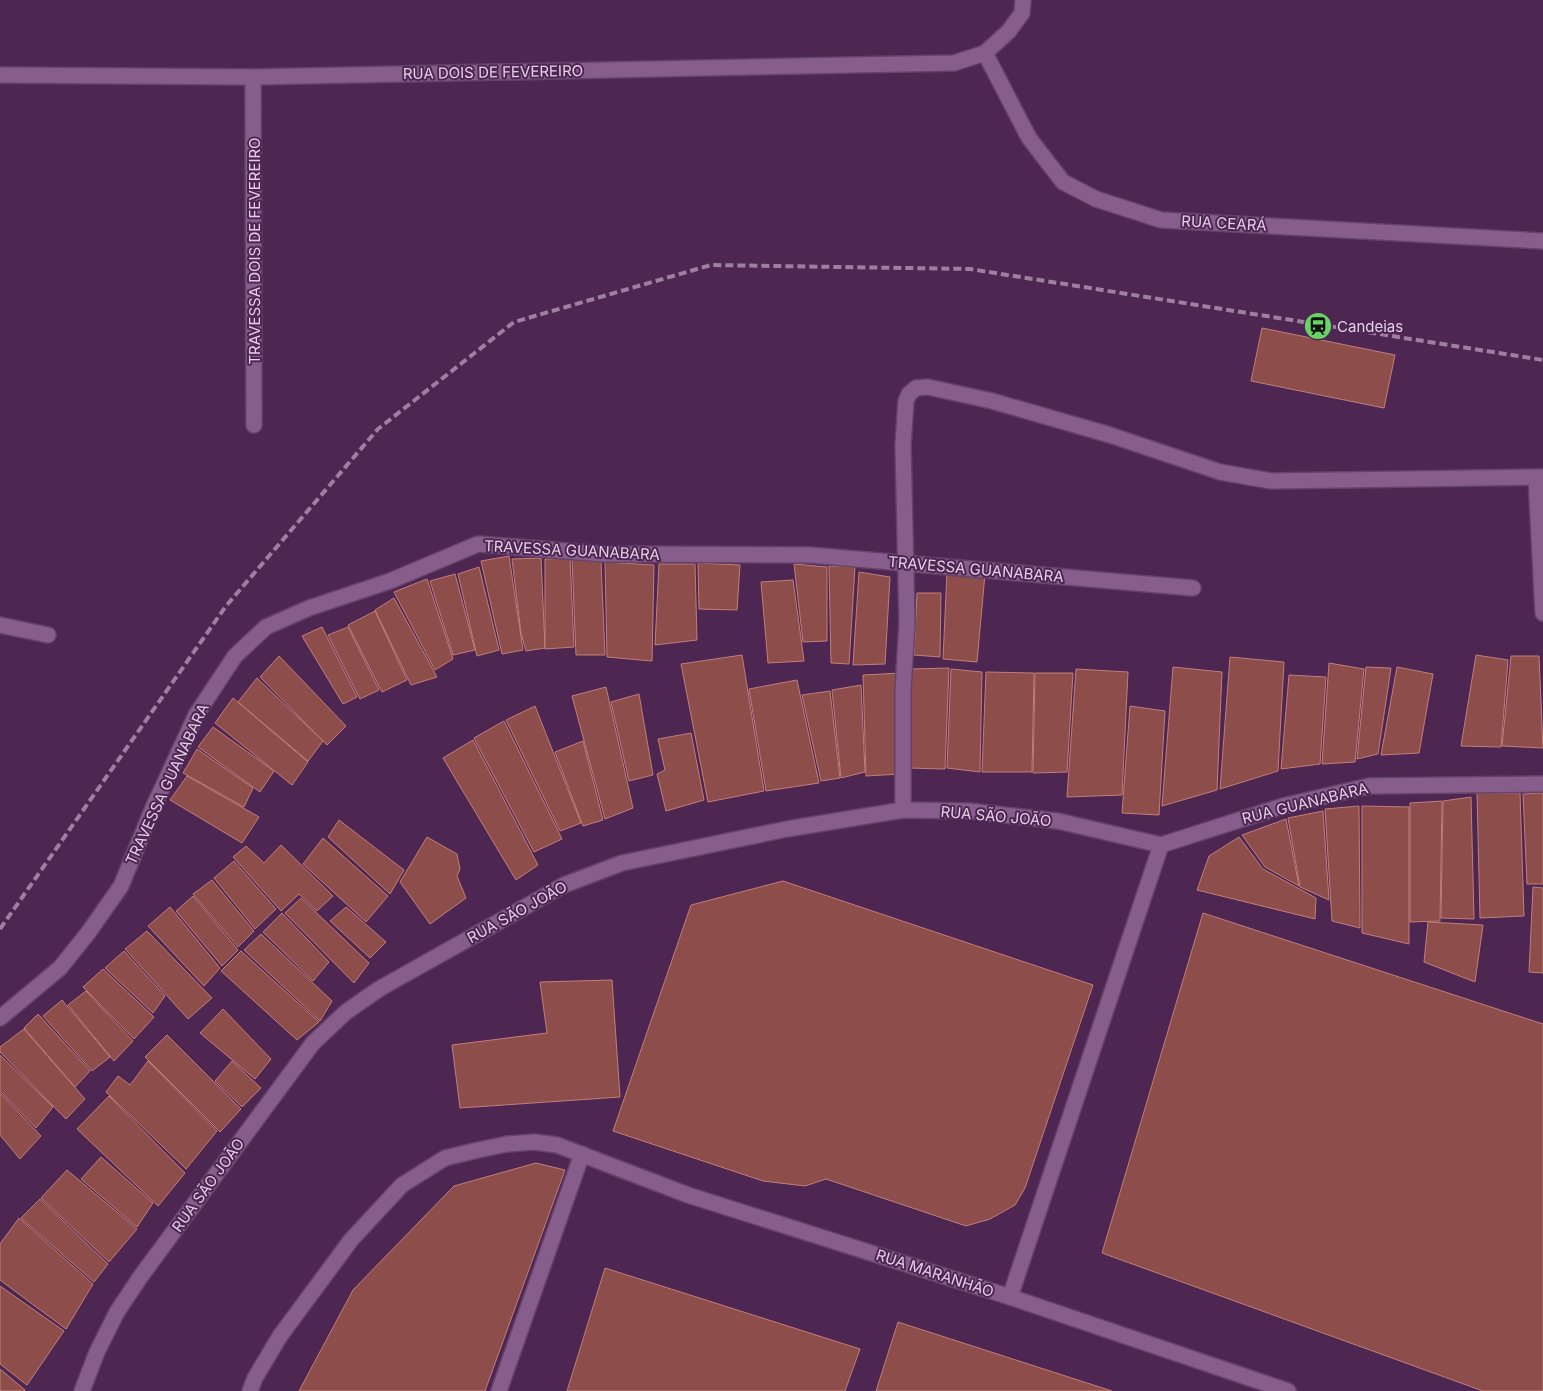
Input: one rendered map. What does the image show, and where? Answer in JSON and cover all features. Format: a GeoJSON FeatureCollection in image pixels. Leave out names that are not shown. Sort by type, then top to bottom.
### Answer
{"type":"FeatureCollection","features":[{"type":"Feature","properties":{"kind":"street"},"geometry":{"type":"LineString","coordinates":[[985,52],[1009,31],[1022,6],[1034,0]]}},
{"type":"Feature","properties":{"kind":"street","name":"RUA DOIS DE FEVEREIRO"},"geometry":{"type":"LineString","coordinates":[[0,75],[253,77],[954,63],[985,52]]}},
{"type":"Feature","properties":{"kind":"street","name":"RUA CEARÁ"},"geometry":{"type":"LineString","coordinates":[[985,52],[1030,138],[1062,182],[1096,199],[1161,220],[1543,241]]}},
{"type":"Feature","properties":{"kind":"street","name":"TRAVESSA DOIS DE FEVEREIRO"},"geometry":{"type":"LineString","coordinates":[[253,77],[254,425]]}},
{"type":"Feature","properties":{"kind":"street"},"geometry":{"type":"LineString","coordinates":[[903,810],[903,690],[907,623],[903,445],[906,402],[912,390],[921,387],[992,401],[1110,435],[1220,472],[1271,481],[1540,477],[1543,613]]}},
{"type":"Feature","properties":{"kind":"street","name":"TRAVESSA GUANABARA"},"geometry":{"type":"LineString","coordinates":[[0,1018],[60,968],[88,933],[120,886],[153,808],[196,715],[235,656],[266,627],[309,608],[390,581],[478,544],[604,554],[810,555],[1193,588]]}},
{"type":"Feature","properties":{"kind":"street"},"geometry":{"type":"LineString","coordinates":[[0,625],[48,635]]}},
{"type":"Feature","properties":{"kind":"street","name":"RUA GUANABARA"},"geometry":{"type":"LineString","coordinates":[[1161,845],[1283,806],[1370,786],[1543,784]]}},
{"type":"Feature","properties":{"kind":"street","name":"RUA SÃO JOÃO"},"geometry":{"type":"LineString","coordinates":[[82,1391],[97,1352],[117,1312],[141,1276],[313,1043],[346,1012],[379,990],[564,885],[622,863],[787,829],[903,810],[969,811],[1058,821],[1161,845]]}},
{"type":"Feature","properties":{"kind":"street"},"geometry":{"type":"LineString","coordinates":[[1010,1297],[1161,845]]}},
{"type":"Feature","properties":{"kind":"street","name":"RUA MARANHÃO"},"geometry":{"type":"LineString","coordinates":[[250,1391],[254,1378],[286,1329],[352,1240],[402,1185],[446,1158],[507,1144],[534,1142],[557,1145],[688,1195],[1010,1297],[1288,1391]]}},
{"type":"Feature","properties":{"kind":"street"},"geometry":{"type":"LineString","coordinates":[[499,1391],[582,1154]]}},
{"type":"Feature","properties":{"kind":"building"},"geometry":{"type":"Polygon","coordinates":[[[1262,328],[1395,355],[1384,408],[1251,381],[1262,328]]]}},
{"type":"Feature","properties":{"kind":"building"},"geometry":{"type":"Polygon","coordinates":[[[509,556],[523,650],[502,654],[481,561],[509,556]]]}},
{"type":"Feature","properties":{"kind":"building"},"geometry":{"type":"Polygon","coordinates":[[[541,558],[545,648],[526,651],[521,633],[512,559],[541,558]]]}},
{"type":"Feature","properties":{"kind":"building"},"geometry":{"type":"Polygon","coordinates":[[[570,558],[574,647],[545,649],[545,559],[570,558]]]}},
{"type":"Feature","properties":{"kind":"building"},"geometry":{"type":"Polygon","coordinates":[[[572,559],[601,562],[605,655],[576,655],[572,559]]]}},
{"type":"Feature","properties":{"kind":"building"},"geometry":{"type":"Polygon","coordinates":[[[605,562],[654,565],[652,661],[607,657],[605,562]]]}},
{"type":"Feature","properties":{"kind":"building"},"geometry":{"type":"Polygon","coordinates":[[[698,563],[740,565],[737,610],[699,609],[698,563]]]}},
{"type":"Feature","properties":{"kind":"building"},"geometry":{"type":"Polygon","coordinates":[[[659,564],[695,564],[697,640],[655,645],[659,564]]]}},
{"type":"Feature","properties":{"kind":"building"},"geometry":{"type":"Polygon","coordinates":[[[794,564],[827,567],[827,641],[803,642],[794,564]]]}},
{"type":"Feature","properties":{"kind":"building"},"geometry":{"type":"Polygon","coordinates":[[[829,566],[855,567],[849,664],[831,663],[829,566]]]}},
{"type":"Feature","properties":{"kind":"building"},"geometry":{"type":"Polygon","coordinates":[[[479,567],[499,650],[477,656],[458,574],[479,567]]]}},
{"type":"Feature","properties":{"kind":"building"},"geometry":{"type":"Polygon","coordinates":[[[859,572],[890,577],[885,664],[853,665],[859,572]]]}},
{"type":"Feature","properties":{"kind":"building"},"geometry":{"type":"Polygon","coordinates":[[[947,572],[985,574],[977,662],[943,659],[947,572]]]}},
{"type":"Feature","properties":{"kind":"building"},"geometry":{"type":"Polygon","coordinates":[[[455,574],[475,650],[453,655],[430,581],[455,574]]]}},
{"type":"Feature","properties":{"kind":"building"},"geometry":{"type":"Polygon","coordinates":[[[427,579],[453,659],[435,670],[394,592],[427,579]]]}},
{"type":"Feature","properties":{"kind":"building"},"geometry":{"type":"Polygon","coordinates":[[[793,580],[804,661],[768,663],[761,582],[793,580]]]}},
{"type":"Feature","properties":{"kind":"building"},"geometry":{"type":"Polygon","coordinates":[[[917,593],[941,593],[940,657],[914,655],[917,593]]]}},
{"type":"Feature","properties":{"kind":"building"},"geometry":{"type":"Polygon","coordinates":[[[394,598],[437,677],[411,685],[375,610],[394,598]]]}},
{"type":"Feature","properties":{"kind":"building"},"geometry":{"type":"Polygon","coordinates":[[[375,611],[407,680],[382,692],[348,625],[375,611]]]}},
{"type":"Feature","properties":{"kind":"building"},"geometry":{"type":"Polygon","coordinates":[[[322,627],[357,697],[343,704],[302,636],[322,627]]]}},
{"type":"Feature","properties":{"kind":"building"},"geometry":{"type":"Polygon","coordinates":[[[348,627],[379,690],[360,699],[328,635],[348,627]]]}},
{"type":"Feature","properties":{"kind":"building"},"geometry":{"type":"Polygon","coordinates":[[[742,655],[764,791],[708,802],[681,664],[742,655]]]}},
{"type":"Feature","properties":{"kind":"building"},"geometry":{"type":"Polygon","coordinates":[[[1476,655],[1508,660],[1501,747],[1461,746],[1476,655]]]}},
{"type":"Feature","properties":{"kind":"building"},"geometry":{"type":"Polygon","coordinates":[[[279,656],[346,726],[327,745],[260,677],[279,656]]]}},
{"type":"Feature","properties":{"kind":"building"},"geometry":{"type":"Polygon","coordinates":[[[1511,656],[1539,656],[1543,748],[1502,746],[1511,656]]]}},
{"type":"Feature","properties":{"kind":"building"},"geometry":{"type":"Polygon","coordinates":[[[1230,657],[1284,662],[1278,771],[1220,789],[1230,657]]]}},
{"type":"Feature","properties":{"kind":"building"},"geometry":{"type":"Polygon","coordinates":[[[1329,663],[1364,669],[1355,762],[1322,764],[1329,663]]]}},
{"type":"Feature","properties":{"kind":"building"},"geometry":{"type":"Polygon","coordinates":[[[1173,667],[1222,672],[1217,790],[1162,806],[1173,667]]]}},
{"type":"Feature","properties":{"kind":"building"},"geometry":{"type":"Polygon","coordinates":[[[1366,667],[1391,668],[1378,754],[1357,759],[1366,667]]]}},
{"type":"Feature","properties":{"kind":"building"},"geometry":{"type":"Polygon","coordinates":[[[1397,667],[1433,674],[1419,753],[1381,755],[1397,667]]]}},
{"type":"Feature","properties":{"kind":"building"},"geometry":{"type":"Polygon","coordinates":[[[949,668],[945,769],[908,768],[910,669],[949,668]]]}},
{"type":"Feature","properties":{"kind":"building"},"geometry":{"type":"Polygon","coordinates":[[[951,669],[982,672],[980,772],[947,768],[951,669]]]}},
{"type":"Feature","properties":{"kind":"building"},"geometry":{"type":"Polygon","coordinates":[[[1076,669],[1128,672],[1122,795],[1067,797],[1076,669]]]}},
{"type":"Feature","properties":{"kind":"building"},"geometry":{"type":"Polygon","coordinates":[[[986,672],[1034,673],[1032,772],[982,772],[986,672]]]}},
{"type":"Feature","properties":{"kind":"building"},"geometry":{"type":"Polygon","coordinates":[[[901,673],[901,774],[866,776],[863,675],[901,673]]]}},
{"type":"Feature","properties":{"kind":"building"},"geometry":{"type":"Polygon","coordinates":[[[1035,673],[1073,673],[1067,772],[1033,773],[1035,673]]]}},
{"type":"Feature","properties":{"kind":"building"},"geometry":{"type":"Polygon","coordinates":[[[1289,675],[1326,677],[1320,764],[1281,769],[1289,675]]]}},
{"type":"Feature","properties":{"kind":"building"},"geometry":{"type":"Polygon","coordinates":[[[257,678],[323,741],[308,761],[238,702],[257,678]]]}},
{"type":"Feature","properties":{"kind":"building"},"geometry":{"type":"Polygon","coordinates":[[[797,680],[819,783],[766,791],[749,689],[797,680]]]}},
{"type":"Feature","properties":{"kind":"building"},"geometry":{"type":"Polygon","coordinates":[[[861,685],[865,772],[841,778],[832,690],[861,685]]]}},
{"type":"Feature","properties":{"kind":"building"},"geometry":{"type":"Polygon","coordinates":[[[606,687],[633,808],[605,819],[572,696],[606,687]]]}},
{"type":"Feature","properties":{"kind":"building"},"geometry":{"type":"Polygon","coordinates":[[[830,691],[840,778],[821,781],[802,695],[830,691]]]}},
{"type":"Feature","properties":{"kind":"building"},"geometry":{"type":"Polygon","coordinates":[[[639,694],[653,775],[629,781],[611,702],[639,694]]]}},
{"type":"Feature","properties":{"kind":"building"},"geometry":{"type":"Polygon","coordinates":[[[233,698],[308,762],[292,785],[215,723],[233,698]]]}},
{"type":"Feature","properties":{"kind":"building"},"geometry":{"type":"Polygon","coordinates":[[[535,706],[581,823],[560,831],[506,720],[535,706]]]}},
{"type":"Feature","properties":{"kind":"building"},"geometry":{"type":"Polygon","coordinates":[[[1130,706],[1165,711],[1159,815],[1122,813],[1130,706]]]}},
{"type":"Feature","properties":{"kind":"building"},"geometry":{"type":"Polygon","coordinates":[[[504,721],[562,839],[534,852],[474,738],[504,721]]]}},
{"type":"Feature","properties":{"kind":"building"},"geometry":{"type":"Polygon","coordinates":[[[213,727],[274,771],[260,792],[198,747],[213,727]]]}},
{"type":"Feature","properties":{"kind":"building"},"geometry":{"type":"Polygon","coordinates":[[[691,733],[704,800],[666,811],[657,774],[665,770],[658,739],[691,733]]]}},
{"type":"Feature","properties":{"kind":"building"},"geometry":{"type":"Polygon","coordinates":[[[473,740],[538,865],[516,880],[443,758],[473,740]]]}},
{"type":"Feature","properties":{"kind":"building"},"geometry":{"type":"Polygon","coordinates":[[[583,741],[603,820],[583,826],[555,752],[583,741]]]}},
{"type":"Feature","properties":{"kind":"building"},"geometry":{"type":"Polygon","coordinates":[[[197,749],[253,788],[244,807],[183,773],[197,749]]]}},
{"type":"Feature","properties":{"kind":"building"},"geometry":{"type":"Polygon","coordinates":[[[187,776],[259,817],[242,843],[170,800],[187,776]]]}},
{"type":"Feature","properties":{"kind":"building"},"geometry":{"type":"Polygon","coordinates":[[[1477,793],[1520,793],[1524,916],[1480,918],[1477,793]]]}},
{"type":"Feature","properties":{"kind":"building"},"geometry":{"type":"Polygon","coordinates":[[[1543,793],[1543,884],[1527,884],[1523,794],[1543,793]]]}},
{"type":"Feature","properties":{"kind":"building"},"geometry":{"type":"Polygon","coordinates":[[[1471,797],[1474,919],[1441,918],[1443,801],[1471,797]]]}},
{"type":"Feature","properties":{"kind":"building"},"geometry":{"type":"Polygon","coordinates":[[[1442,801],[1440,921],[1410,922],[1410,803],[1442,801]]]}},
{"type":"Feature","properties":{"kind":"building"},"geometry":{"type":"Polygon","coordinates":[[[1359,806],[1360,928],[1332,921],[1325,809],[1359,806]]]}},
{"type":"Feature","properties":{"kind":"building"},"geometry":{"type":"Polygon","coordinates":[[[1362,806],[1409,807],[1409,944],[1362,933],[1362,806]]]}},
{"type":"Feature","properties":{"kind":"building"},"geometry":{"type":"Polygon","coordinates":[[[1323,811],[1329,900],[1300,887],[1288,818],[1323,811]]]}},
{"type":"Feature","properties":{"kind":"building"},"geometry":{"type":"Polygon","coordinates":[[[1286,819],[1299,886],[1265,867],[1242,835],[1286,819]]]}},
{"type":"Feature","properties":{"kind":"building"},"geometry":{"type":"Polygon","coordinates":[[[339,820],[404,870],[390,894],[328,837],[339,820]]]}},
{"type":"Feature","properties":{"kind":"building"},"geometry":{"type":"Polygon","coordinates":[[[427,837],[457,854],[460,869],[457,876],[466,898],[430,924],[400,882],[427,837]]]}},
{"type":"Feature","properties":{"kind":"building"},"geometry":{"type":"Polygon","coordinates":[[[1239,837],[1263,869],[1316,898],[1315,919],[1197,890],[1209,856],[1239,837]]]}},
{"type":"Feature","properties":{"kind":"building"},"geometry":{"type":"Polygon","coordinates":[[[323,838],[388,896],[366,922],[303,864],[323,838]]]}},
{"type":"Feature","properties":{"kind":"building"},"geometry":{"type":"Polygon","coordinates":[[[281,845],[333,896],[317,911],[299,894],[281,911],[233,857],[246,846],[264,863],[281,845]]]}},
{"type":"Feature","properties":{"kind":"building"},"geometry":{"type":"Polygon","coordinates":[[[234,861],[276,909],[255,929],[214,878],[234,861]]]}},
{"type":"Feature","properties":{"kind":"building"},"geometry":{"type":"Polygon","coordinates":[[[212,880],[254,931],[238,947],[193,894],[212,880]]]}},
{"type":"Feature","properties":{"kind":"building"},"geometry":{"type":"Polygon","coordinates":[[[783,881],[1093,985],[1025,1188],[1015,1205],[990,1219],[966,1226],[826,1179],[805,1186],[763,1181],[613,1131],[691,905],[783,881]]]}},
{"type":"Feature","properties":{"kind":"building"},"geometry":{"type":"Polygon","coordinates":[[[1533,887],[1543,888],[1543,973],[1529,972],[1533,887]]]}},
{"type":"Feature","properties":{"kind":"building"},"geometry":{"type":"Polygon","coordinates":[[[193,896],[238,950],[222,966],[176,911],[193,896]]]}},
{"type":"Feature","properties":{"kind":"building"},"geometry":{"type":"Polygon","coordinates":[[[301,898],[369,963],[354,983],[285,913],[301,898]]]}},
{"type":"Feature","properties":{"kind":"building"},"geometry":{"type":"Polygon","coordinates":[[[170,907],[220,968],[204,986],[148,926],[170,907]]]}},
{"type":"Feature","properties":{"kind":"building"},"geometry":{"type":"Polygon","coordinates":[[[346,907],[386,942],[370,958],[330,921],[346,907]]]}},
{"type":"Feature","properties":{"kind":"building"},"geometry":{"type":"Polygon","coordinates":[[[282,913],[329,962],[313,981],[263,932],[282,913]]]}},
{"type":"Feature","properties":{"kind":"building"},"geometry":{"type":"Polygon","coordinates":[[[1203,913],[1543,1024],[1543,1391],[1483,1391],[1102,1253],[1203,913]]]}},
{"type":"Feature","properties":{"kind":"building"},"geometry":{"type":"Polygon","coordinates":[[[1428,922],[1483,925],[1475,982],[1424,962],[1428,922]]]}},
{"type":"Feature","properties":{"kind":"building"},"geometry":{"type":"Polygon","coordinates":[[[147,931],[212,998],[188,1019],[125,949],[147,931]]]}},
{"type":"Feature","properties":{"kind":"building"},"geometry":{"type":"Polygon","coordinates":[[[261,934],[332,1001],[320,1021],[244,950],[261,934]]]}},
{"type":"Feature","properties":{"kind":"building"},"geometry":{"type":"Polygon","coordinates":[[[124,951],[165,996],[153,1013],[105,968],[124,951]]]}},
{"type":"Feature","properties":{"kind":"building"},"geometry":{"type":"Polygon","coordinates":[[[241,951],[319,1022],[297,1040],[221,971],[241,951]]]}},
{"type":"Feature","properties":{"kind":"building"},"geometry":{"type":"Polygon","coordinates":[[[103,969],[154,1017],[134,1039],[83,987],[103,969]]]}},
{"type":"Feature","properties":{"kind":"building"},"geometry":{"type":"Polygon","coordinates":[[[612,980],[620,1097],[460,1108],[452,1045],[547,1033],[540,982],[612,980]]]}},
{"type":"Feature","properties":{"kind":"building"},"geometry":{"type":"Polygon","coordinates":[[[86,991],[133,1041],[114,1061],[68,1005],[86,991]]]}},
{"type":"Feature","properties":{"kind":"building"},"geometry":{"type":"Polygon","coordinates":[[[62,1000],[110,1057],[92,1071],[43,1016],[62,1000]]]}},
{"type":"Feature","properties":{"kind":"building"},"geometry":{"type":"Polygon","coordinates":[[[223,1009],[271,1059],[255,1079],[200,1033],[223,1009]]]}},
{"type":"Feature","properties":{"kind":"building"},"geometry":{"type":"Polygon","coordinates":[[[38,1014],[90,1071],[75,1087],[24,1028],[38,1014]]]}},
{"type":"Feature","properties":{"kind":"building"},"geometry":{"type":"Polygon","coordinates":[[[24,1029],[85,1099],[66,1119],[0,1052],[0,1047],[24,1029]]]}},
{"type":"Feature","properties":{"kind":"building"},"geometry":{"type":"Polygon","coordinates":[[[167,1035],[241,1109],[220,1132],[145,1057],[167,1035]]]}},
{"type":"Feature","properties":{"kind":"building"},"geometry":{"type":"Polygon","coordinates":[[[0,1055],[53,1107],[36,1128],[0,1091],[0,1055]]]}},
{"type":"Feature","properties":{"kind":"building"},"geometry":{"type":"Polygon","coordinates":[[[148,1061],[217,1131],[186,1169],[106,1092],[118,1076],[130,1085],[148,1061]]]}},
{"type":"Feature","properties":{"kind":"building"},"geometry":{"type":"Polygon","coordinates":[[[232,1061],[261,1088],[242,1107],[215,1081],[232,1061]]]}},
{"type":"Feature","properties":{"kind":"building"},"geometry":{"type":"Polygon","coordinates":[[[0,1093],[41,1136],[20,1159],[0,1135],[0,1093]]]}},
{"type":"Feature","properties":{"kind":"building"},"geometry":{"type":"Polygon","coordinates":[[[109,1096],[185,1173],[158,1206],[77,1129],[109,1096]]]}},
{"type":"Feature","properties":{"kind":"building"},"geometry":{"type":"Polygon","coordinates":[[[101,1157],[153,1203],[137,1227],[81,1179],[101,1157]]]}},
{"type":"Feature","properties":{"kind":"building"},"geometry":{"type":"Polygon","coordinates":[[[536,1163],[565,1170],[485,1391],[299,1391],[353,1290],[454,1186],[536,1163]]]}},
{"type":"Feature","properties":{"kind":"building"},"geometry":{"type":"Polygon","coordinates":[[[67,1170],[137,1229],[109,1262],[41,1198],[67,1170]]]}},
{"type":"Feature","properties":{"kind":"building"},"geometry":{"type":"Polygon","coordinates":[[[40,1199],[108,1264],[94,1282],[21,1218],[40,1199]]]}},
{"type":"Feature","properties":{"kind":"building"},"geometry":{"type":"Polygon","coordinates":[[[19,1218],[93,1284],[66,1329],[0,1280],[0,1244],[19,1218]]]}},
{"type":"Feature","properties":{"kind":"building"},"geometry":{"type":"Polygon","coordinates":[[[605,1268],[860,1349],[845,1391],[567,1391],[605,1268]]]}},
{"type":"Feature","properties":{"kind":"building"},"geometry":{"type":"Polygon","coordinates":[[[0,1286],[64,1331],[27,1385],[0,1364],[0,1286]]]}},
{"type":"Feature","properties":{"kind":"building"},"geometry":{"type":"Polygon","coordinates":[[[898,1322],[1112,1391],[876,1391],[898,1322]]]}},
{"type":"Feature","properties":{"kind":"building"},"geometry":{"type":"Polygon","coordinates":[[[0,1369],[25,1390],[0,1391],[0,1369]]]}},
{"type":"Feature","properties":{"kind":"railway"},"geometry":{"type":"LineString","coordinates":[[0,929],[226,606],[378,429],[514,322],[711,265],[970,269],[1543,360]]}},
{"type":"Feature","properties":{"kind":"place","name":"Candeias"},"geometry":{"type":"Point","coordinates":[1318,326]}}]}
